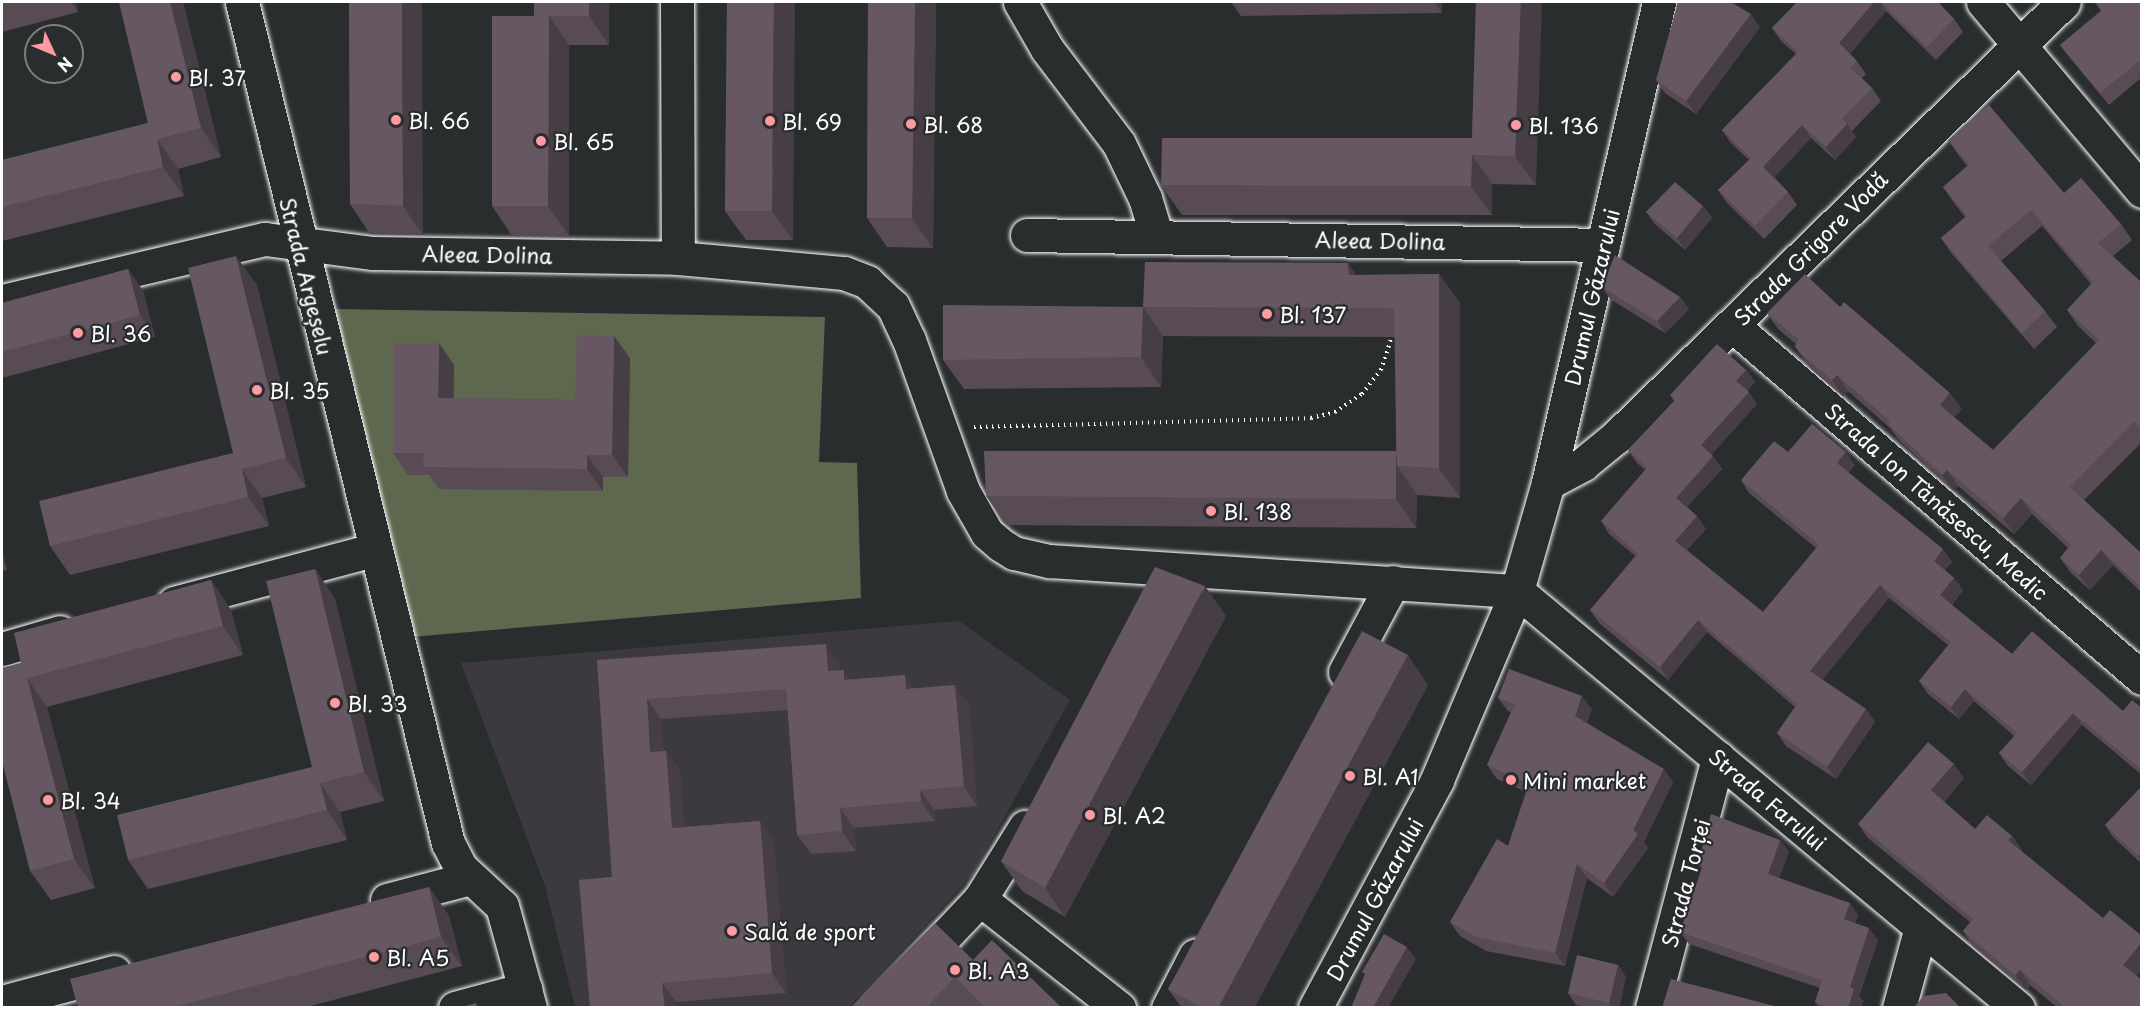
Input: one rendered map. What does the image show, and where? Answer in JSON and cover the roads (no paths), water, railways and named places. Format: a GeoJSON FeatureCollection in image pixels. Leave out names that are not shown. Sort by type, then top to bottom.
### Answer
{"type":"FeatureCollection","features":[{"type":"Feature","properties":{"kind":"street","name":"Strada Argeșelu"},"geometry":{"type":"LineString","coordinates":[[242,2],[373,550],[448,843],[470,878],[502,906],[527,998]]}},
{"type":"Feature","properties":{"kind":"street"},"geometry":{"type":"LineString","coordinates":[[677,2],[678,258]]}},
{"type":"Feature","properties":{"kind":"street"},"geometry":{"type":"LineString","coordinates":[[1020,2],[1047,50],[1119,144],[1145,198],[1156,236]]}},
{"type":"Feature","properties":{"kind":"street","name":"Drumul Găzarului"},"geometry":{"type":"LineString","coordinates":[[1315,1008],[1437,780],[1517,591],[1548,483],[1659,2]]}},
{"type":"Feature","properties":{"kind":"street"},"geometry":{"type":"LineString","coordinates":[[1983,2],[2142,191]]}},
{"type":"Feature","properties":{"kind":"street","name":"Strada Grigore Vodă"},"geometry":{"type":"LineString","coordinates":[[1548,483],[1583,464],[1616,437],[2018,44],[2064,2]]}},
{"type":"Feature","properties":{"kind":"street","name":"Aleea Dolina"},"geometry":{"type":"LineString","coordinates":[[1027,235],[1603,245]]}},
{"type":"Feature","properties":{"kind":"street","name":"Aleea Dolina"},"geometry":{"type":"LineString","coordinates":[[2,301],[265,238],[298,240],[373,252],[678,258],[844,273],[867,282],[893,306],[963,491],[987,533],[1014,553],[1050,561],[1161,568]]}},
{"type":"Feature","properties":{"kind":"street","name":"Strada Ion Tănăsescu, Medic"},"geometry":{"type":"LineString","coordinates":[[1732,325],[2142,678]]}},
{"type":"Feature","properties":{"kind":"street"},"geometry":{"type":"LineString","coordinates":[[149,609],[373,550]]}},
{"type":"Feature","properties":{"kind":"street"},"geometry":{"type":"LineString","coordinates":[[1146,597],[1161,568],[1517,591]]}},
{"type":"Feature","properties":{"kind":"street"},"geometry":{"type":"LineString","coordinates":[[1329,704],[1393,582]]}},
{"type":"Feature","properties":{"kind":"street","name":"Strada Farului"},"geometry":{"type":"LineString","coordinates":[[1517,591],[2018,1008]]}},
{"type":"Feature","properties":{"kind":"street"},"geometry":{"type":"LineString","coordinates":[[2,648],[92,624]]}},
{"type":"Feature","properties":{"kind":"street","name":"Strada Torței"},"geometry":{"type":"LineString","coordinates":[[1653,1008],[1718,758]]}},
{"type":"Feature","properties":{"kind":"street"},"geometry":{"type":"LineString","coordinates":[[877,1008],[980,900],[1039,803]]}},
{"type":"Feature","properties":{"kind":"street"},"geometry":{"type":"LineString","coordinates":[[354,909],[470,878]]}},
{"type":"Feature","properties":{"kind":"street"},"geometry":{"type":"LineString","coordinates":[[980,900],[1119,1008]]}},
{"type":"Feature","properties":{"kind":"street"},"geometry":{"type":"LineString","coordinates":[[1168,1008],[1212,924]]}},
{"type":"Feature","properties":{"kind":"street"},"geometry":{"type":"LineString","coordinates":[[1899,1008],[1921,927]]}},
{"type":"Feature","properties":{"kind":"street"},"geometry":{"type":"LineString","coordinates":[[2,1002],[145,963]]}},
{"type":"Feature","properties":{"kind":"street"},"geometry":{"type":"LineString","coordinates":[[455,1008],[527,998]]}},
{"type":"Feature","properties":{"kind":"place","name":"Bl. 37"},"geometry":{"type":"Point","coordinates":[176,77]}},
{"type":"Feature","properties":{"kind":"place","name":"Bl. 66"},"geometry":{"type":"Point","coordinates":[396,120]}},
{"type":"Feature","properties":{"kind":"place","name":"Bl. 69"},"geometry":{"type":"Point","coordinates":[770,121]}},
{"type":"Feature","properties":{"kind":"place","name":"Bl. 68"},"geometry":{"type":"Point","coordinates":[911,124]}},
{"type":"Feature","properties":{"kind":"place","name":"Bl. 136"},"geometry":{"type":"Point","coordinates":[1516,125]}},
{"type":"Feature","properties":{"kind":"place","name":"Bl. 65"},"geometry":{"type":"Point","coordinates":[541,141]}},
{"type":"Feature","properties":{"kind":"place","name":"Bl. 137"},"geometry":{"type":"Point","coordinates":[1267,314]}},
{"type":"Feature","properties":{"kind":"place","name":"Bl. 36"},"geometry":{"type":"Point","coordinates":[78,333]}},
{"type":"Feature","properties":{"kind":"place","name":"Bl. 35"},"geometry":{"type":"Point","coordinates":[257,390]}},
{"type":"Feature","properties":{"kind":"place","name":"Bl. 138"},"geometry":{"type":"Point","coordinates":[1211,511]}},
{"type":"Feature","properties":{"kind":"place","name":"Bl. 33"},"geometry":{"type":"Point","coordinates":[335,703]}},
{"type":"Feature","properties":{"kind":"place","name":"Bl. A1"},"geometry":{"type":"Point","coordinates":[1350,776]}},
{"type":"Feature","properties":{"kind":"place","name":"Mini market"},"geometry":{"type":"Point","coordinates":[1511,780]}},
{"type":"Feature","properties":{"kind":"place","name":"Bl. 34"},"geometry":{"type":"Point","coordinates":[48,800]}},
{"type":"Feature","properties":{"kind":"place","name":"Bl. A2"},"geometry":{"type":"Point","coordinates":[1090,815]}},
{"type":"Feature","properties":{"kind":"place","name":"Sală de sport"},"geometry":{"type":"Point","coordinates":[732,931]}},
{"type":"Feature","properties":{"kind":"place","name":"Bl. A5"},"geometry":{"type":"Point","coordinates":[374,957]}},
{"type":"Feature","properties":{"kind":"place","name":"Bl. A3"},"geometry":{"type":"Point","coordinates":[955,970]}}]}
